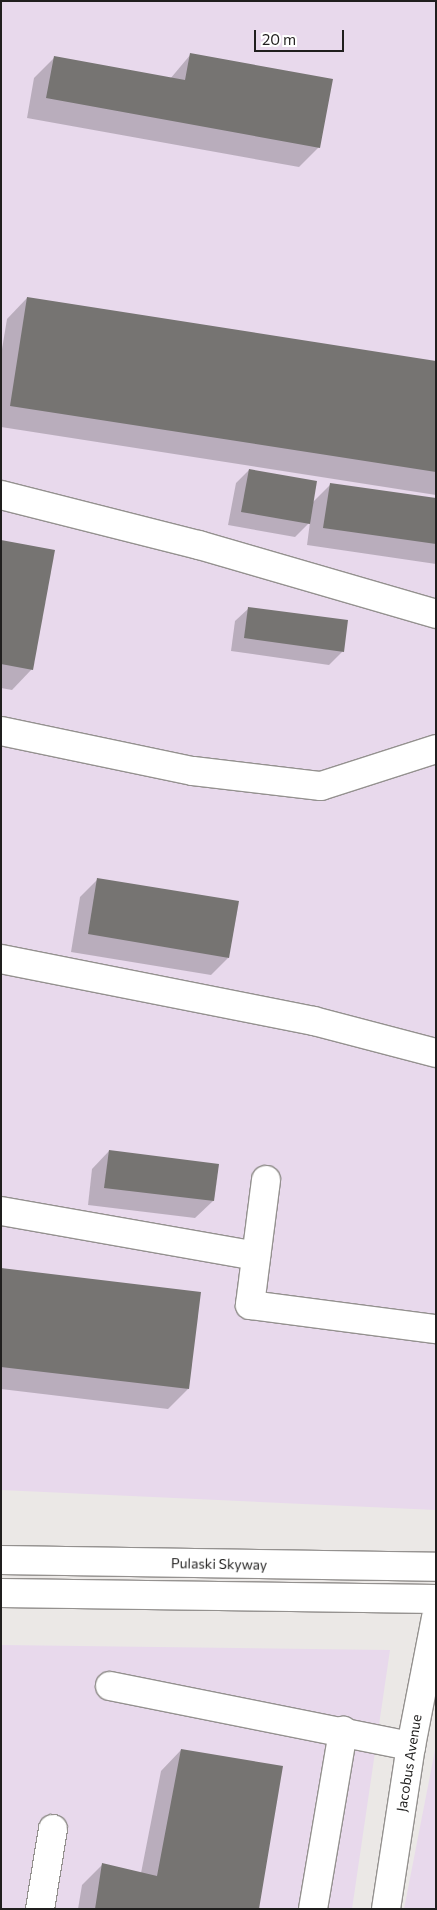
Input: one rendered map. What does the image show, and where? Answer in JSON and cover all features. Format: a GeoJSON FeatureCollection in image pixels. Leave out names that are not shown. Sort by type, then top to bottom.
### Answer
{"type":"FeatureCollection","features":[{"type":"Feature","properties":{"kind":"main road"},"geometry":{"type":"LineString","coordinates":[[1,495],[199,545],[436,614]]}},
{"type":"Feature","properties":{"kind":"main road"},"geometry":{"type":"LineString","coordinates":[[1,731],[193,771],[321,786],[436,749]]}},
{"type":"Feature","properties":{"kind":"main road"},"geometry":{"type":"LineString","coordinates":[[1,959],[314,1021],[436,1053]]}},
{"type":"Feature","properties":{"kind":"main road"},"geometry":{"type":"LineString","coordinates":[[266,1180],[250,1305],[436,1329]]}},
{"type":"Feature","properties":{"kind":"main road"},"geometry":{"type":"LineString","coordinates":[[1,1211],[256,1256]]}},
{"type":"Feature","properties":{"kind":"main road","name":"Pulaski Skyway"},"geometry":{"type":"LineString","coordinates":[[1,1560],[436,1568]]}},
{"type":"Feature","properties":{"kind":"main road"},"geometry":{"type":"LineString","coordinates":[[1,1593],[436,1600]]}},
{"type":"Feature","properties":{"kind":"main road","name":"Jacobus Avenue"},"geometry":{"type":"LineString","coordinates":[[386,1909],[411,1746],[436,1617]]}},
{"type":"Feature","properties":{"kind":"main road"},"geometry":{"type":"LineString","coordinates":[[110,1686],[411,1746]]}},
{"type":"Feature","properties":{"kind":"main road"},"geometry":{"type":"LineString","coordinates":[[313,1909],[343,1731]]}},
{"type":"Feature","properties":{"kind":"main road"},"geometry":{"type":"LineString","coordinates":[[40,1909],[53,1829]]}},
{"type":"Feature","properties":{"kind":"shaded area"},"geometry":{"type":"Polygon","coordinates":[[[1,1],[436,1],[436,1510],[1,1490],[1,1]]]}},
{"type":"Feature","properties":{"kind":"shaded area"},"geometry":{"type":"Polygon","coordinates":[[[1,1645],[390,1650],[352,1909],[1,1909],[1,1645]]]}},
{"type":"Feature","properties":{"kind":"shaded area"},"geometry":{"type":"Polygon","coordinates":[[[436,1745],[436,1909],[404,1909],[436,1745]]]}},
{"type":"Feature","properties":{"kind":"building"},"geometry":{"type":"Polygon","coordinates":[[[190,53],[333,79],[320,148],[46,98],[54,56],[185,80],[190,53]]]}},
{"type":"Feature","properties":{"kind":"building"},"geometry":{"type":"Polygon","coordinates":[[[27,297],[436,361],[436,472],[10,406],[27,297]]]}},
{"type":"Feature","properties":{"kind":"building"},"geometry":{"type":"Polygon","coordinates":[[[249,469],[317,481],[310,524],[241,512],[249,469]]]}},
{"type":"Feature","properties":{"kind":"building"},"geometry":{"type":"Polygon","coordinates":[[[330,483],[436,498],[436,544],[323,528],[330,483]]]}},
{"type":"Feature","properties":{"kind":"building"},"geometry":{"type":"Polygon","coordinates":[[[1,540],[55,550],[33,670],[1,664],[1,540]]]}},
{"type":"Feature","properties":{"kind":"building"},"geometry":{"type":"Polygon","coordinates":[[[248,607],[348,620],[344,652],[244,638],[248,607]]]}},
{"type":"Feature","properties":{"kind":"building"},"geometry":{"type":"Polygon","coordinates":[[[97,878],[239,901],[229,958],[88,934],[97,878]]]}},
{"type":"Feature","properties":{"kind":"building"},"geometry":{"type":"Polygon","coordinates":[[[109,1150],[219,1164],[214,1201],[104,1188],[109,1150]]]}},
{"type":"Feature","properties":{"kind":"building"},"geometry":{"type":"Polygon","coordinates":[[[1,1268],[201,1292],[189,1389],[1,1367],[1,1268]]]}},
{"type":"Feature","properties":{"kind":"building"},"geometry":{"type":"Polygon","coordinates":[[[181,1749],[283,1766],[259,1909],[95,1909],[102,1863],[157,1876],[181,1749]]]}}]}
